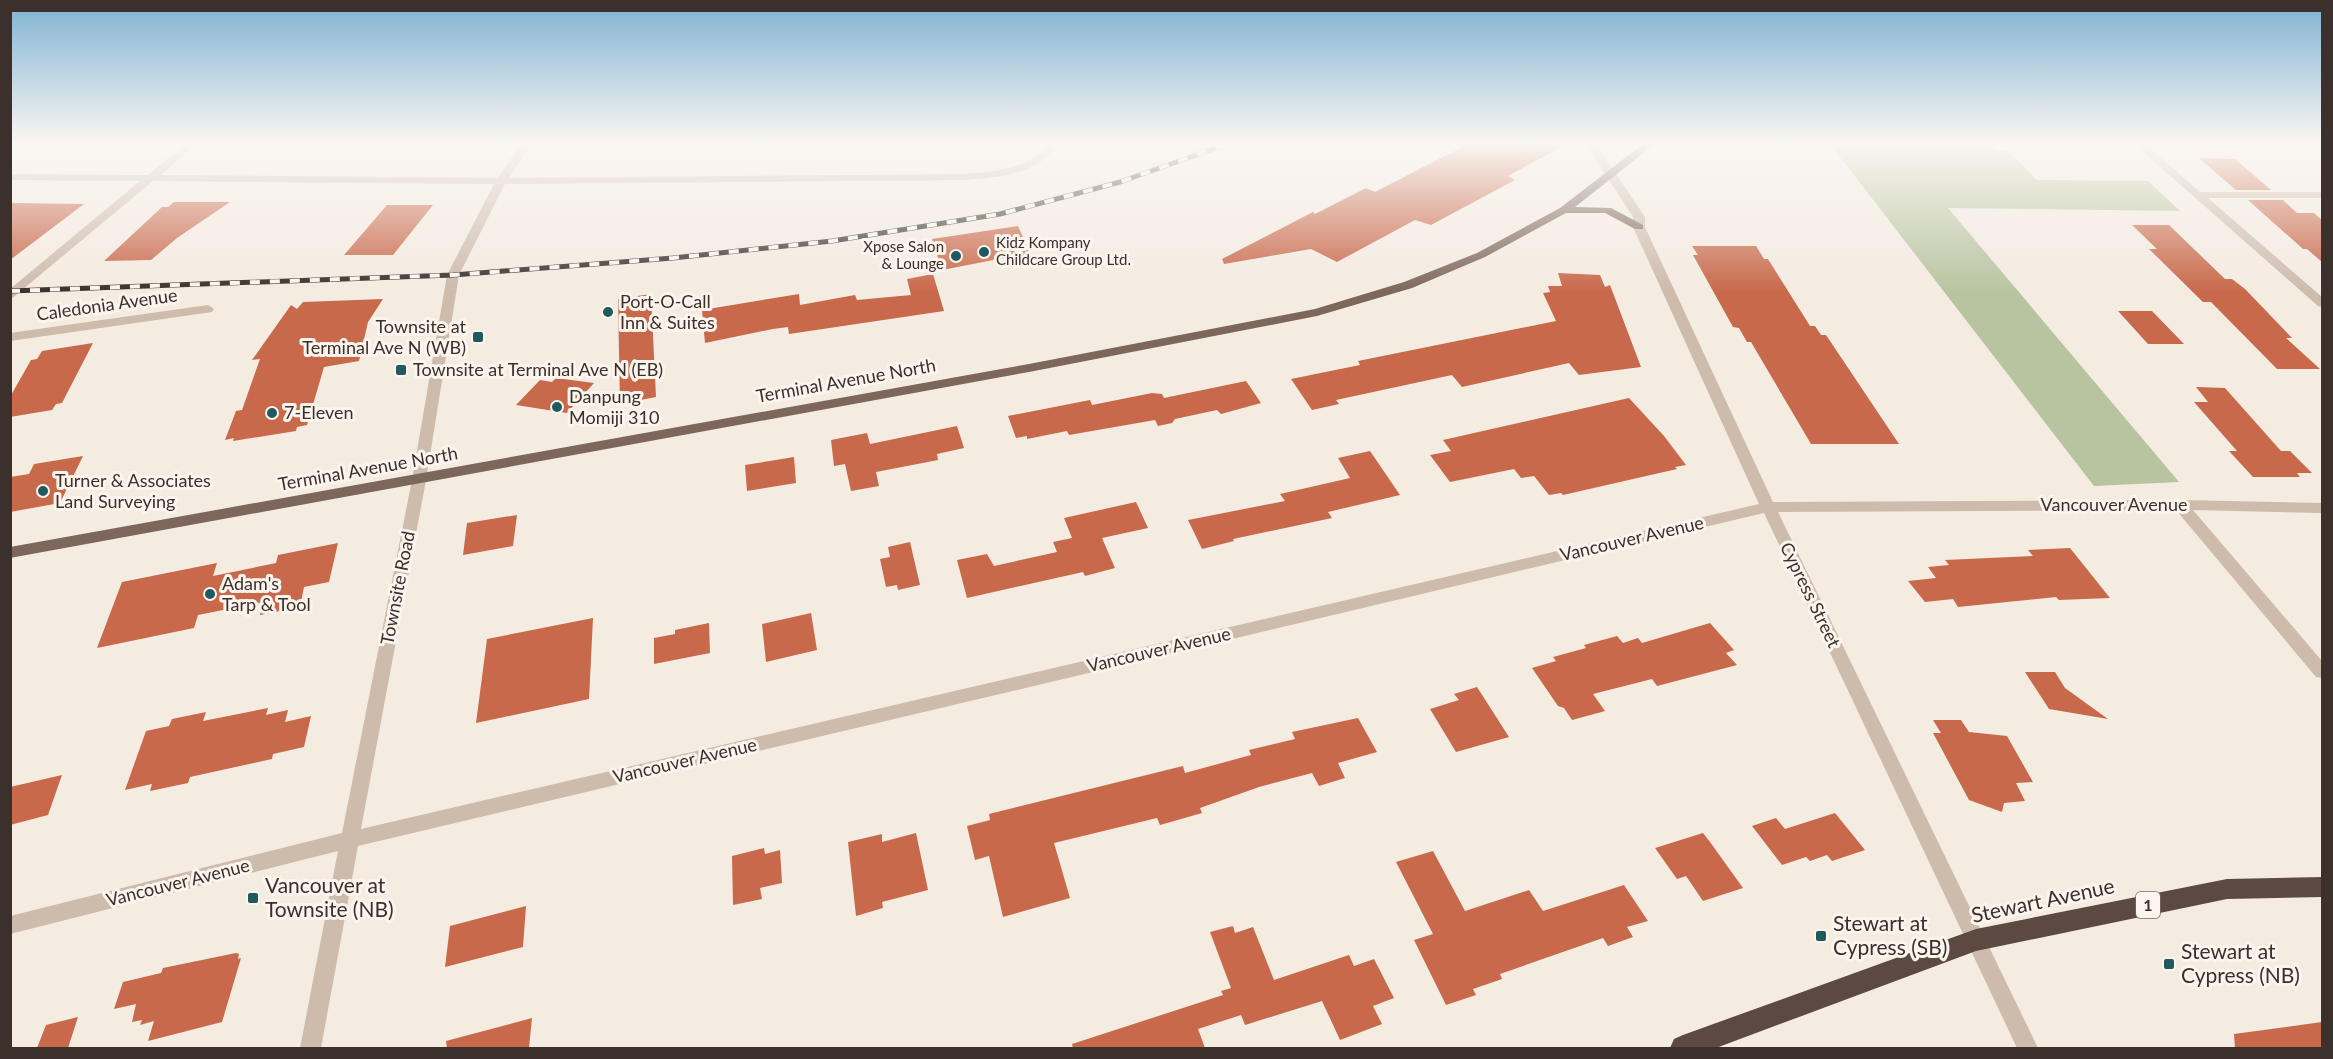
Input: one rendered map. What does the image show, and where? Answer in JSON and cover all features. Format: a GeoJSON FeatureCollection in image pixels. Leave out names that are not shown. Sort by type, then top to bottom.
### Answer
{"type":"FeatureCollection","features":[{"type":"Feature","properties":{"kind":"highway","name":"Stewart Avenue"},"geometry":{"type":"LineString","coordinates":[[1683,1048],[1976,940],[2227,889],[2322,888]]}},
{"type":"Feature","properties":{"kind":"main road","name":"Terminal Avenue North"},"geometry":{"type":"LineString","coordinates":[[10,553],[419,480],[1317,312],[1408,285],[1481,255],[1564,210],[1586,193]]}},
{"type":"Feature","properties":{"kind":"main road"},"geometry":{"type":"LineString","coordinates":[[1564,210],[1607,210],[1638,227]]}},
{"type":"Feature","properties":{"kind":"street"},"geometry":{"type":"LineString","coordinates":[[10,296],[133,193]]}},
{"type":"Feature","properties":{"kind":"street","name":"Townsite Road"},"geometry":{"type":"LineString","coordinates":[[310,1048],[348,840],[419,480],[453,275],[495,193]]}},
{"type":"Feature","properties":{"kind":"street","name":"Cypress Street"},"geometry":{"type":"LineString","coordinates":[[1624,193],[1639,217],[1638,227],[1768,507],[2028,1048]]}},
{"type":"Feature","properties":{"kind":"street"},"geometry":{"type":"LineString","coordinates":[[2198,195],[2322,195]]}},
{"type":"Feature","properties":{"kind":"street"},"geometry":{"type":"LineString","coordinates":[[2198,195],[2322,303]]}},
{"type":"Feature","properties":{"kind":"street","name":"Caledonia Avenue"},"geometry":{"type":"LineString","coordinates":[[10,337],[208,309]]}},
{"type":"Feature","properties":{"kind":"street"},"geometry":{"type":"LineString","coordinates":[[2180,505],[2322,672]]}},
{"type":"Feature","properties":{"kind":"street","name":"Vancouver Avenue"},"geometry":{"type":"LineString","coordinates":[[10,925],[348,840],[1768,507],[2180,505],[2322,508]]}},
{"type":"Feature","properties":{"kind":"green space"},"geometry":{"type":"Polygon","coordinates":[[[1868,193],[2161,193],[2180,211],[1948,208],[2179,482],[2094,486],[1868,193]]]}},
{"type":"Feature","properties":{"kind":"building"},"geometry":{"type":"Polygon","coordinates":[[[1355,193],[1490,193],[1431,225],[1415,220],[1337,262],[1311,249],[1224,264],[1222,259],[1313,212],[1315,214],[1355,193]]]}},
{"type":"Feature","properties":{"kind":"building"},"geometry":{"type":"Polygon","coordinates":[[[2248,200],[2283,200],[2297,213],[2314,213],[2322,220],[2322,262],[2307,249],[2303,249],[2248,200]]]}},
{"type":"Feature","properties":{"kind":"building"},"geometry":{"type":"Polygon","coordinates":[[[174,202],[230,202],[177,238],[151,260],[104,261],[162,207],[168,207],[174,202]]]}},
{"type":"Feature","properties":{"kind":"building"},"geometry":{"type":"Polygon","coordinates":[[[10,203],[84,204],[10,260],[10,203]]]}},
{"type":"Feature","properties":{"kind":"building"},"geometry":{"type":"Polygon","coordinates":[[[387,205],[433,205],[393,255],[344,255],[387,205]]]}},
{"type":"Feature","properties":{"kind":"building"},"geometry":{"type":"Polygon","coordinates":[[[2132,225],[2169,225],[2225,279],[2232,279],[2245,289],[2292,338],[2286,338],[2320,369],[2277,369],[2211,302],[2203,302],[2149,249],[2157,249],[2132,225]]]}},
{"type":"Feature","properties":{"kind":"building"},"geometry":{"type":"Polygon","coordinates":[[[1018,226],[1030,253],[942,270],[932,239],[1018,226]]]}},
{"type":"Feature","properties":{"kind":"building"},"geometry":{"type":"Polygon","coordinates":[[[1692,246],[1756,246],[1764,259],[1768,259],[1810,326],[1815,326],[1821,335],[1826,335],[1899,444],[1811,444],[1751,342],[1747,342],[1739,328],[1733,327],[1693,255],[1698,255],[1692,246]]]}},
{"type":"Feature","properties":{"kind":"building"},"geometry":{"type":"Polygon","coordinates":[[[1558,273],[1600,275],[1605,287],[1610,285],[1641,367],[1579,375],[1569,363],[1462,387],[1452,375],[1336,400],[1339,404],[1312,410],[1291,379],[1360,365],[1358,361],[1556,321],[1543,293],[1550,292],[1548,286],[1562,286],[1558,273]]]}},
{"type":"Feature","properties":{"kind":"building"},"geometry":{"type":"Polygon","coordinates":[[[933,274],[944,311],[789,334],[788,327],[773,329],[705,343],[702,310],[799,294],[800,305],[855,295],[857,300],[911,295],[907,279],[933,274]]]}},
{"type":"Feature","properties":{"kind":"building"},"geometry":{"type":"Polygon","coordinates":[[[651,294],[656,397],[620,404],[618,299],[651,294]]]}},
{"type":"Feature","properties":{"kind":"building"},"geometry":{"type":"Polygon","coordinates":[[[383,299],[368,322],[359,361],[324,367],[307,425],[297,427],[296,431],[233,441],[234,438],[225,440],[236,411],[242,410],[260,359],[252,360],[291,305],[297,309],[303,302],[383,299]]]}},
{"type":"Feature","properties":{"kind":"building"},"geometry":{"type":"Polygon","coordinates":[[[2118,311],[2152,311],[2184,344],[2148,344],[2118,311]]]}},
{"type":"Feature","properties":{"kind":"building"},"geometry":{"type":"Polygon","coordinates":[[[93,343],[62,403],[56,404],[52,410],[10,417],[10,397],[31,360],[37,359],[42,351],[93,343]]]}},
{"type":"Feature","properties":{"kind":"building"},"geometry":{"type":"Polygon","coordinates":[[[556,378],[594,383],[567,413],[516,405],[540,380],[552,382],[556,378]]]}},
{"type":"Feature","properties":{"kind":"building"},"geometry":{"type":"Polygon","coordinates":[[[1246,381],[1261,403],[1221,414],[1217,410],[1175,419],[1172,423],[1158,426],[1155,420],[1069,435],[1067,431],[1027,439],[1027,436],[1016,438],[1008,416],[1090,400],[1092,405],[1152,393],[1162,394],[1164,398],[1246,381]]]}},
{"type":"Feature","properties":{"kind":"building"},"geometry":{"type":"Polygon","coordinates":[[[2196,387],[2225,388],[2281,451],[2290,451],[2312,473],[2297,473],[2300,477],[2253,477],[2229,451],[2237,451],[2194,402],[2208,402],[2196,387]]]}},
{"type":"Feature","properties":{"kind":"building"},"geometry":{"type":"Polygon","coordinates":[[[1629,398],[1664,436],[1686,465],[1563,495],[1561,493],[1549,495],[1534,476],[1521,478],[1514,469],[1450,482],[1430,455],[1451,451],[1443,440],[1629,398]]]}},
{"type":"Feature","properties":{"kind":"building"},"geometry":{"type":"Polygon","coordinates":[[[957,426],[964,448],[937,454],[938,460],[876,472],[879,486],[851,491],[845,464],[834,466],[831,440],[867,433],[870,444],[957,426]]]}},
{"type":"Feature","properties":{"kind":"building"},"geometry":{"type":"Polygon","coordinates":[[[1370,451],[1400,495],[1328,512],[1332,518],[1233,539],[1234,541],[1202,549],[1188,520],[1285,501],[1280,494],[1350,478],[1338,458],[1370,451]]]}},
{"type":"Feature","properties":{"kind":"building","name":"Turner & Associates Land Surveying"},"geometry":{"type":"Polygon","coordinates":[[[83,456],[60,503],[10,512],[10,477],[29,474],[34,464],[83,456]]]}},
{"type":"Feature","properties":{"kind":"building"},"geometry":{"type":"Polygon","coordinates":[[[794,457],[796,483],[747,491],[745,465],[794,457]]]}},
{"type":"Feature","properties":{"kind":"building"},"geometry":{"type":"Polygon","coordinates":[[[1136,502],[1148,528],[1102,538],[1115,568],[1085,576],[1083,572],[967,598],[957,560],[987,554],[994,566],[1057,552],[1053,542],[1072,538],[1064,518],[1136,502]]]}},
{"type":"Feature","properties":{"kind":"building"},"geometry":{"type":"Polygon","coordinates":[[[517,515],[513,546],[463,555],[467,523],[517,515]]]}},
{"type":"Feature","properties":{"kind":"building"},"geometry":{"type":"Polygon","coordinates":[[[910,542],[920,585],[898,590],[897,585],[886,587],[880,559],[890,557],[888,547],[910,542]]]}},
{"type":"Feature","properties":{"kind":"building","name":"Adam's Tarp & Tool"},"geometry":{"type":"Polygon","coordinates":[[[338,543],[329,582],[304,587],[300,607],[260,615],[263,602],[198,615],[194,628],[97,648],[122,582],[217,563],[213,576],[276,563],[278,555],[338,543]]]}},
{"type":"Feature","properties":{"kind":"building"},"geometry":{"type":"Polygon","coordinates":[[[2070,548],[2110,598],[2059,600],[2056,597],[1958,607],[1953,599],[1925,602],[1908,581],[1936,578],[1928,567],[1949,565],[1945,560],[2033,556],[2028,550],[2070,548]]]}},
{"type":"Feature","properties":{"kind":"building"},"geometry":{"type":"Polygon","coordinates":[[[811,613],[817,650],[766,662],[762,624],[811,613]]]}},
{"type":"Feature","properties":{"kind":"building"},"geometry":{"type":"Polygon","coordinates":[[[593,618],[589,699],[476,723],[487,639],[593,618]]]}},
{"type":"Feature","properties":{"kind":"building"},"geometry":{"type":"Polygon","coordinates":[[[709,623],[710,653],[654,664],[654,638],[675,634],[675,630],[709,623]]]}},
{"type":"Feature","properties":{"kind":"building"},"geometry":{"type":"Polygon","coordinates":[[[1710,623],[1734,650],[1726,653],[1737,665],[1657,686],[1652,679],[1593,694],[1605,711],[1572,720],[1564,708],[1558,706],[1532,668],[1556,661],[1553,657],[1586,648],[1584,645],[1617,636],[1623,643],[1638,638],[1642,643],[1710,623]]]}},
{"type":"Feature","properties":{"kind":"building"},"geometry":{"type":"Polygon","coordinates":[[[2025,672],[2055,672],[2065,688],[2108,719],[2049,709],[2025,672]]]}},
{"type":"Feature","properties":{"kind":"building"},"geometry":{"type":"Polygon","coordinates":[[[1477,687],[1509,737],[1456,752],[1430,709],[1459,700],[1454,694],[1477,687]]]}},
{"type":"Feature","properties":{"kind":"building"},"geometry":{"type":"Polygon","coordinates":[[[268,708],[266,715],[288,710],[285,722],[311,716],[304,747],[273,754],[272,759],[190,777],[188,783],[150,791],[152,784],[125,790],[146,731],[169,726],[172,719],[206,712],[203,721],[268,708]]]}},
{"type":"Feature","properties":{"kind":"building"},"geometry":{"type":"Polygon","coordinates":[[[1358,718],[1377,752],[1338,763],[1345,778],[1319,786],[1312,773],[1259,787],[1200,808],[1202,813],[1160,825],[1157,818],[1054,843],[1070,898],[1003,917],[989,856],[975,860],[967,826],[990,820],[989,814],[1183,766],[1185,773],[1251,755],[1249,750],[1295,739],[1292,732],[1358,718]]]}},
{"type":"Feature","properties":{"kind":"building"},"geometry":{"type":"Polygon","coordinates":[[[1933,720],[1961,720],[1969,732],[2007,736],[2033,782],[2016,783],[2025,801],[2004,803],[2002,812],[1969,800],[1933,733],[1941,733],[1933,720]]]}},
{"type":"Feature","properties":{"kind":"building"},"geometry":{"type":"Polygon","coordinates":[[[62,775],[48,815],[10,825],[10,787],[62,775]]]}},
{"type":"Feature","properties":{"kind":"building"},"geometry":{"type":"Polygon","coordinates":[[[1835,813],[1865,850],[1832,861],[1827,855],[1810,861],[1806,857],[1782,865],[1752,826],[1776,818],[1785,829],[1835,813]]]}},
{"type":"Feature","properties":{"kind":"building"},"geometry":{"type":"Polygon","coordinates":[[[916,833],[928,890],[882,902],[883,908],[856,916],[848,842],[882,834],[882,842],[916,833]]]}},
{"type":"Feature","properties":{"kind":"building"},"geometry":{"type":"Polygon","coordinates":[[[1703,833],[1743,888],[1703,901],[1686,876],[1677,879],[1655,848],[1703,833]]]}},
{"type":"Feature","properties":{"kind":"building"},"geometry":{"type":"Polygon","coordinates":[[[764,848],[765,854],[780,850],[782,883],[760,888],[762,899],[733,905],[732,856],[764,848]]]}},
{"type":"Feature","properties":{"kind":"building"},"geometry":{"type":"Polygon","coordinates":[[[1433,851],[1465,911],[1529,890],[1543,911],[1624,885],[1648,921],[1627,927],[1633,937],[1608,946],[1603,938],[1500,974],[1502,979],[1473,989],[1476,995],[1446,1005],[1414,940],[1433,934],[1396,862],[1433,851]]]}},
{"type":"Feature","properties":{"kind":"building"},"geometry":{"type":"Polygon","coordinates":[[[526,906],[523,947],[445,967],[450,926],[526,906]]]}},
{"type":"Feature","properties":{"kind":"building"},"geometry":{"type":"Polygon","coordinates":[[[1233,926],[1235,933],[1253,927],[1274,980],[1349,955],[1354,966],[1374,959],[1394,998],[1373,1006],[1382,1024],[1340,1040],[1322,1001],[1245,1025],[1241,1015],[1198,1029],[1205,1048],[1073,1048],[1072,1044],[1223,995],[1221,991],[1231,988],[1210,932],[1233,926]]]}},
{"type":"Feature","properties":{"kind":"building"},"geometry":{"type":"Polygon","coordinates":[[[239,954],[238,959],[241,958],[222,1022],[148,1041],[154,1021],[140,1025],[142,1020],[132,1022],[136,1004],[114,1009],[123,982],[161,973],[163,968],[239,954]]]}},
{"type":"Feature","properties":{"kind":"building"},"geometry":{"type":"Polygon","coordinates":[[[78,1017],[68,1048],[37,1048],[46,1025],[78,1017]]]}},
{"type":"Feature","properties":{"kind":"building"},"geometry":{"type":"Polygon","coordinates":[[[532,1018],[529,1048],[447,1048],[446,1041],[532,1018]]]}},
{"type":"Feature","properties":{"kind":"building"},"geometry":{"type":"Polygon","coordinates":[[[2322,1022],[2322,1048],[2235,1048],[2234,1034],[2322,1022]]]}},
{"type":"Feature","properties":{"kind":"railway"},"geometry":{"type":"LineString","coordinates":[[10,291],[453,275],[673,258],[832,241],[1000,214],[1077,193]]}},
{"type":"Feature","properties":{"kind":"place","name":"Kidz Kompany Childcare Group Ltd."},"geometry":{"type":"Point","coordinates":[984,252]}},
{"type":"Feature","properties":{"kind":"place","name":"Xpose Salon & Lounge"},"geometry":{"type":"Point","coordinates":[956,256]}},
{"type":"Feature","properties":{"kind":"place","name":"Port-O-Call Inn & Suites"},"geometry":{"type":"Point","coordinates":[608,312]}},
{"type":"Feature","properties":{"kind":"place","name":"Townsite at Terminal Ave N (WB)"},"geometry":{"type":"Point","coordinates":[478,337]}},
{"type":"Feature","properties":{"kind":"place","name":"Townsite at Terminal Ave N (EB)"},"geometry":{"type":"Point","coordinates":[401,370]}},
{"type":"Feature","properties":{"kind":"place","name":"Danpung Momiji 310"},"geometry":{"type":"Point","coordinates":[557,407]}},
{"type":"Feature","properties":{"kind":"place","name":"7-Eleven"},"geometry":{"type":"Point","coordinates":[272,413]}},
{"type":"Feature","properties":{"kind":"place","name":"Turner & Associates Land Surveying"},"geometry":{"type":"Point","coordinates":[43,491]}},
{"type":"Feature","properties":{"kind":"place","name":"Adam's Tarp & Tool"},"geometry":{"type":"Point","coordinates":[210,594]}},
{"type":"Feature","properties":{"kind":"place","name":"Vancouver at Townsite (NB)"},"geometry":{"type":"Point","coordinates":[253,898]}},
{"type":"Feature","properties":{"kind":"place","name":"Stewart at Cypress (SB)"},"geometry":{"type":"Point","coordinates":[1821,936]}},
{"type":"Feature","properties":{"kind":"place","name":"Stewart at Cypress (NB)"},"geometry":{"type":"Point","coordinates":[2169,964]}}]}
